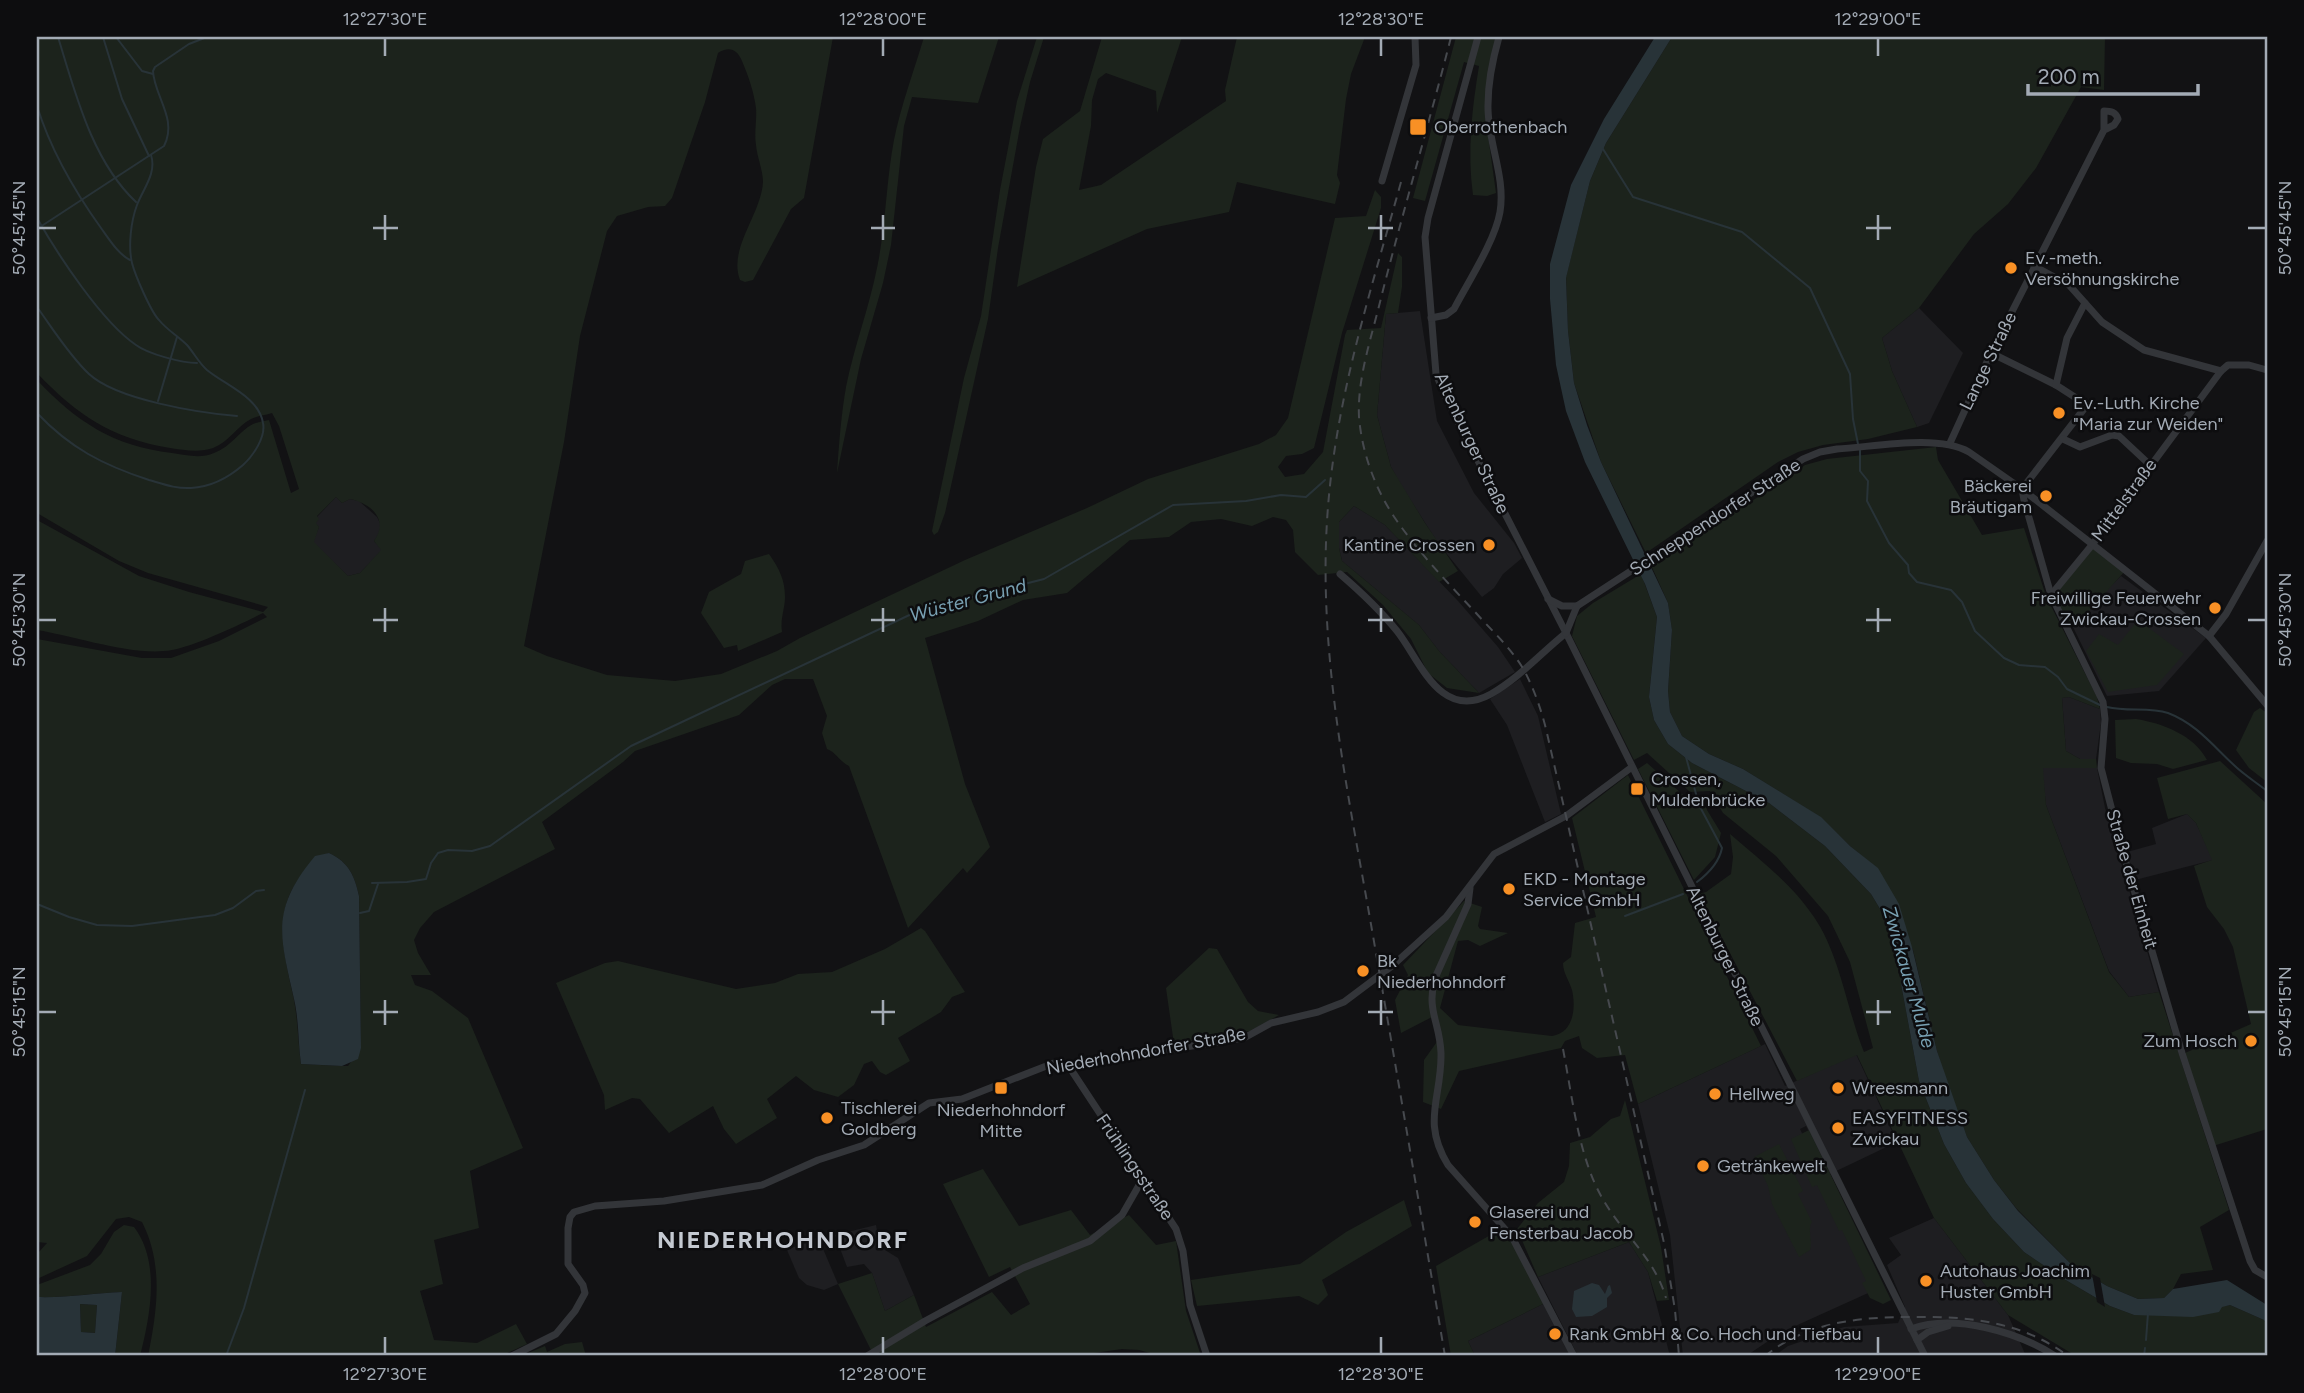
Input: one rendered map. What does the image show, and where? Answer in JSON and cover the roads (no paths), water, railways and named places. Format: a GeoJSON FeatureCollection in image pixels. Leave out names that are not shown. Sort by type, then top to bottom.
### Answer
{"type":"FeatureCollection","features":[{"type":"Feature","properties":{"kind":"street"},"geometry":{"type":"LineString","coordinates":[[1382,181],[1416,65],[1415,37]]}},
{"type":"Feature","properties":{"kind":"street","name":"Altenburger Straße"},"geometry":{"type":"LineString","coordinates":[[1478,37],[1425,237],[1436,374],[1925,1356]]}},
{"type":"Feature","properties":{"kind":"street"},"geometry":{"type":"LineString","coordinates":[[1432,318],[1446,315],[1454,309],[1489,241],[1500,212],[1501,195],[1487,107],[1499,37]]}},
{"type":"Feature","properties":{"kind":"street","name":"Lange Straße"},"geometry":{"type":"LineString","coordinates":[[1950,443],[1991,353],[2104,130]]}},
{"type":"Feature","properties":{"kind":"street"},"geometry":{"type":"LineString","coordinates":[[2034,266],[2069,285],[2102,322],[2144,350],[2221,371],[2228,365],[2249,365],[2267,370]]}},
{"type":"Feature","properties":{"kind":"street"},"geometry":{"type":"LineString","coordinates":[[2056,385],[2067,338],[2084,303]]}},
{"type":"Feature","properties":{"kind":"street"},"geometry":{"type":"LineString","coordinates":[[1991,353],[2056,385],[2087,405],[2022,489]]}},
{"type":"Feature","properties":{"kind":"street","name":"Mittelstraße"},"geometry":{"type":"LineString","coordinates":[[2051,595],[2092,545],[2221,371]]}},
{"type":"Feature","properties":{"kind":"street"},"geometry":{"type":"LineString","coordinates":[[2063,439],[2080,447],[2112,435],[2119,436],[2150,465]]}},
{"type":"Feature","properties":{"kind":"street"},"geometry":{"type":"LineString","coordinates":[[1950,443],[1969,452],[2022,489],[2209,636],[2267,705]]}},
{"type":"Feature","properties":{"kind":"street","name":"Schneppendorfer Straße"},"geometry":{"type":"LineString","coordinates":[[1577,606],[1803,459],[1837,449],[1950,443]]}},
{"type":"Feature","properties":{"kind":"street","name":"Straße der Einheit"},"geometry":{"type":"LineString","coordinates":[[2022,489],[2051,595],[2103,702],[2105,711],[2101,768],[2182,1053],[2250,1261],[2255,1270],[2267,1277]]}},
{"type":"Feature","properties":{"kind":"street"},"geometry":{"type":"LineString","coordinates":[[2209,636],[2226,614],[2267,541]]}},
{"type":"Feature","properties":{"kind":"street"},"geometry":{"type":"LineString","coordinates":[[1340,574],[1377,607],[1400,635],[1424,676],[1450,698],[1467,700],[1489,695],[1524,670],[1566,633],[1577,606],[1562,606],[1547,598]]}},
{"type":"Feature","properties":{"kind":"street","name":"Niederhohndorfer Straße"},"geometry":{"type":"LineString","coordinates":[[512,1356],[556,1335],[585,1293],[583,1284],[568,1264],[568,1228],[574,1212],[595,1206],[664,1201],[762,1185],[818,1160],[864,1145],[929,1103],[962,1099],[1054,1063],[1068,1065],[1244,1038],[1270,1023],[1337,1005],[1392,966],[1427,935],[1459,903],[1494,854],[1566,816],[1632,767]]}},
{"type":"Feature","properties":{"kind":"street"},"geometry":{"type":"LineString","coordinates":[[1470,887],[1468,904],[1431,990],[1432,1017],[1441,1052],[1434,1112],[1435,1136],[1448,1165],[1512,1237],[1574,1356]]}},
{"type":"Feature","properties":{"kind":"street","name":"Frühlingsstraße"},"geometry":{"type":"LineString","coordinates":[[1068,1065],[1175,1229],[1183,1251],[1189,1305],[1207,1356]]}},
{"type":"Feature","properties":{"kind":"street"},"geometry":{"type":"LineString","coordinates":[[867,1356],[1023,1268],[1090,1241],[1122,1215],[1142,1180]]}},
{"type":"Feature","properties":{"kind":"street"},"geometry":{"type":"LineString","coordinates":[[1911,1329],[1938,1322],[1994,1330],[2025,1340],[2055,1356]]}},
{"type":"Feature","properties":{"kind":"street"},"geometry":{"type":"LineString","coordinates":[[1917,1340],[1940,1327],[1959,1324]]}},
{"type":"Feature","properties":{"kind":"water","name":"Zwickauer Mulde"},"geometry":{"type":"Polygon","coordinates":[[[1655,37],[1672,37],[1606,143],[1590,181],[1566,278],[1574,383],[1587,425],[1601,462],[1668,603],[1672,630],[1668,691],[1670,712],[1682,736],[1709,754],[1743,769],[1821,817],[1850,846],[1878,868],[1899,904],[1937,1051],[1967,1137],[1994,1180],[2018,1211],[2073,1266],[2107,1286],[2138,1299],[2164,1298],[2173,1289],[2227,1280],[2267,1305],[2267,1324],[2264,1320],[2230,1305],[2222,1307],[2219,1312],[2193,1317],[2134,1315],[2110,1306],[2024,1252],[1993,1219],[1966,1183],[1944,1144],[1919,1081],[1901,984],[1901,965],[1888,922],[1871,894],[1825,846],[1769,803],[1692,763],[1668,744],[1654,720],[1649,697],[1657,617],[1645,584],[1585,462],[1566,411],[1556,365],[1550,264],[1571,185],[1604,119],[1655,37]]]}},
{"type":"Feature","properties":{"kind":"water"},"geometry":{"type":"Polygon","coordinates":[[[329,853],[342,861],[350,871],[359,896],[361,1048],[358,1059],[342,1066],[301,1064],[296,1007],[285,958],[282,924],[291,892],[301,875],[315,856],[329,853]]]}},
{"type":"Feature","properties":{"kind":"water"},"geometry":{"type":"Polygon","coordinates":[[[1592,1283],[1599,1285],[1605,1294],[1610,1285],[1612,1293],[1607,1298],[1607,1307],[1592,1316],[1576,1317],[1572,1309],[1574,1291],[1592,1283]]]}},
{"type":"Feature","properties":{"kind":"water"},"geometry":{"type":"Polygon","coordinates":[[[122,1292],[115,1356],[37,1356],[37,1297],[122,1292]],[[80,1304],[81,1332],[95,1333],[97,1305],[80,1304]]]}},
{"type":"Feature","properties":{"kind":"waterway"},"geometry":{"type":"LineString","coordinates":[[58,37],[96,146],[108,167],[136,202]]}},
{"type":"Feature","properties":{"kind":"waterway"},"geometry":{"type":"LineString","coordinates":[[103,37],[122,99],[149,156]]}},
{"type":"Feature","properties":{"kind":"waterway"},"geometry":{"type":"LineString","coordinates":[[116,37],[142,71],[153,74]]}},
{"type":"Feature","properties":{"kind":"waterway"},"geometry":{"type":"LineString","coordinates":[[37,229],[164,146],[168,136],[167,117],[153,71],[189,44],[207,37]]}},
{"type":"Feature","properties":{"kind":"waterway"},"geometry":{"type":"LineString","coordinates":[[37,106],[49,139],[72,184],[111,241],[130,260]]}},
{"type":"Feature","properties":{"kind":"waterway"},"geometry":{"type":"LineString","coordinates":[[1603,149],[1633,197],[1742,232],[1810,288],[1850,374],[1853,419],[1858,444]]}},
{"type":"Feature","properties":{"kind":"waterway"},"geometry":{"type":"LineString","coordinates":[[37,413],[62,436],[88,454],[149,480],[180,488],[205,486],[225,478],[247,461],[261,440],[263,423],[255,406],[240,392],[207,370],[187,345],[162,324],[136,276],[130,249],[131,234],[137,205],[151,175],[151,155]]}},
{"type":"Feature","properties":{"kind":"waterway"},"geometry":{"type":"LineString","coordinates":[[37,218],[82,287],[123,334],[148,352],[174,360],[197,363]]}},
{"type":"Feature","properties":{"kind":"waterway"},"geometry":{"type":"LineString","coordinates":[[37,307],[75,359],[102,383],[160,404],[237,416]]}},
{"type":"Feature","properties":{"kind":"waterway"},"geometry":{"type":"LineString","coordinates":[[158,401],[177,337]]}},
{"type":"Feature","properties":{"kind":"waterway"},"geometry":{"type":"LineString","coordinates":[[1860,449],[1860,471],[1868,481],[1867,501],[1889,543],[1908,565],[1909,573],[1917,582],[1951,590],[1962,602],[1975,631],[2004,658],[2019,665],[2045,667],[2058,677],[2067,689],[2102,706]]}},
{"type":"Feature","properties":{"kind":"waterway","name":"Wüster Grund"},"geometry":{"type":"LineString","coordinates":[[372,883],[426,879],[431,863],[438,853],[448,850],[472,851],[490,846],[631,746],[918,611],[1044,579],[1173,505],[1246,501],[1281,495],[1306,497],[1325,480]]}},
{"type":"Feature","properties":{"kind":"waterway"},"geometry":{"type":"LineString","coordinates":[[2107,707],[2161,711],[2178,718],[2196,730],[2267,791]]}},
{"type":"Feature","properties":{"kind":"waterway"},"geometry":{"type":"LineString","coordinates":[[1686,757],[1699,805],[1722,848],[1713,867],[1697,882]]}},
{"type":"Feature","properties":{"kind":"waterway"},"geometry":{"type":"LineString","coordinates":[[360,913],[369,911],[378,884]]}},
{"type":"Feature","properties":{"kind":"waterway"},"geometry":{"type":"LineString","coordinates":[[37,904],[97,925],[132,926],[215,915],[233,908],[256,891],[264,890]]}},
{"type":"Feature","properties":{"kind":"waterway"},"geometry":{"type":"LineString","coordinates":[[1625,916],[1683,894]]}},
{"type":"Feature","properties":{"kind":"waterway"},"geometry":{"type":"LineString","coordinates":[[226,1356],[244,1308],[305,1090]]}},
{"type":"Feature","properties":{"kind":"waterway"},"geometry":{"type":"LineString","coordinates":[[2146,1340],[2148,1313]]}},
{"type":"Feature","properties":{"kind":"waterway"},"geometry":{"type":"LineString","coordinates":[[2144,1356],[2145,1348]]}},
{"type":"Feature","properties":{"kind":"railway"},"geometry":{"type":"LineString","coordinates":[[1451,37],[1366,357],[1359,402],[1363,445],[1371,472],[1389,509],[1425,557],[1513,654],[1528,677],[1539,707],[1664,1243],[1679,1356]]}},
{"type":"Feature","properties":{"kind":"railway"},"geometry":{"type":"LineString","coordinates":[[1401,182],[1355,349],[1337,434],[1327,521],[1327,620],[1343,767],[1445,1356]]}},
{"type":"Feature","properties":{"kind":"railway"},"geometry":{"type":"LineString","coordinates":[[1563,1049],[1577,1123],[1592,1178],[1608,1208],[1653,1269],[1666,1298]]}},
{"type":"Feature","properties":{"kind":"railway"},"geometry":{"type":"LineString","coordinates":[[1765,1356],[1782,1344],[1817,1328],[1855,1320],[1894,1317],[1955,1318],[1995,1323],[2033,1335],[2068,1356]]}},
{"type":"Feature","properties":{"kind":"place","name":"Oberrothenbach"},"geometry":{"type":"Point","coordinates":[1418,127]}},
{"type":"Feature","properties":{"kind":"place","name":"Ev.-meth. Versöhnungskirche"},"geometry":{"type":"Point","coordinates":[2011,268]}},
{"type":"Feature","properties":{"kind":"place","name":"Ev.-Luth. Kirche \"Maria zur Weiden\""},"geometry":{"type":"Point","coordinates":[2059,413]}},
{"type":"Feature","properties":{"kind":"place","name":"Bäckerei Bräutigam"},"geometry":{"type":"Point","coordinates":[2046,496]}},
{"type":"Feature","properties":{"kind":"place","name":"Kantine Crossen"},"geometry":{"type":"Point","coordinates":[1489,545]}},
{"type":"Feature","properties":{"kind":"place","name":"Freiwillige Feuerwehr Zwickau-Crossen"},"geometry":{"type":"Point","coordinates":[2215,608]}},
{"type":"Feature","properties":{"kind":"place","name":"Crossen, Muldenbrücke"},"geometry":{"type":"Point","coordinates":[1637,789]}},
{"type":"Feature","properties":{"kind":"place","name":"EKD - Montage Service GmbH"},"geometry":{"type":"Point","coordinates":[1509,889]}},
{"type":"Feature","properties":{"kind":"place","name":"Bk Niederhohndorf"},"geometry":{"type":"Point","coordinates":[1363,971]}},
{"type":"Feature","properties":{"kind":"place","name":"Zum Hosch"},"geometry":{"type":"Point","coordinates":[2251,1041]}},
{"type":"Feature","properties":{"kind":"place","name":"Niederhohndorf Mitte"},"geometry":{"type":"Point","coordinates":[1001,1088]}},
{"type":"Feature","properties":{"kind":"place","name":"Wreesmann"},"geometry":{"type":"Point","coordinates":[1838,1088]}},
{"type":"Feature","properties":{"kind":"place","name":"Hellweg"},"geometry":{"type":"Point","coordinates":[1715,1094]}},
{"type":"Feature","properties":{"kind":"place","name":"Tischlerei Goldberg"},"geometry":{"type":"Point","coordinates":[827,1118]}},
{"type":"Feature","properties":{"kind":"place","name":"EASYFITNESS Zwickau"},"geometry":{"type":"Point","coordinates":[1838,1128]}},
{"type":"Feature","properties":{"kind":"place","name":"Getränkewelt"},"geometry":{"type":"Point","coordinates":[1703,1166]}},
{"type":"Feature","properties":{"kind":"place","name":"Glaserei und Fensterbau Jacob"},"geometry":{"type":"Point","coordinates":[1475,1222]}},
{"type":"Feature","properties":{"kind":"place","name":"Autohaus Joachim Huster GmbH"},"geometry":{"type":"Point","coordinates":[1926,1281]}},
{"type":"Feature","properties":{"kind":"place","name":"Rank GmbH & Co. Hoch und Tiefbau"},"geometry":{"type":"Point","coordinates":[1555,1334]}},
{"type":"Feature","properties":{"kind":"district","name":"NIEDERHOHNDORF"},"geometry":{"type":"Point","coordinates":[783,1239]}}]}
